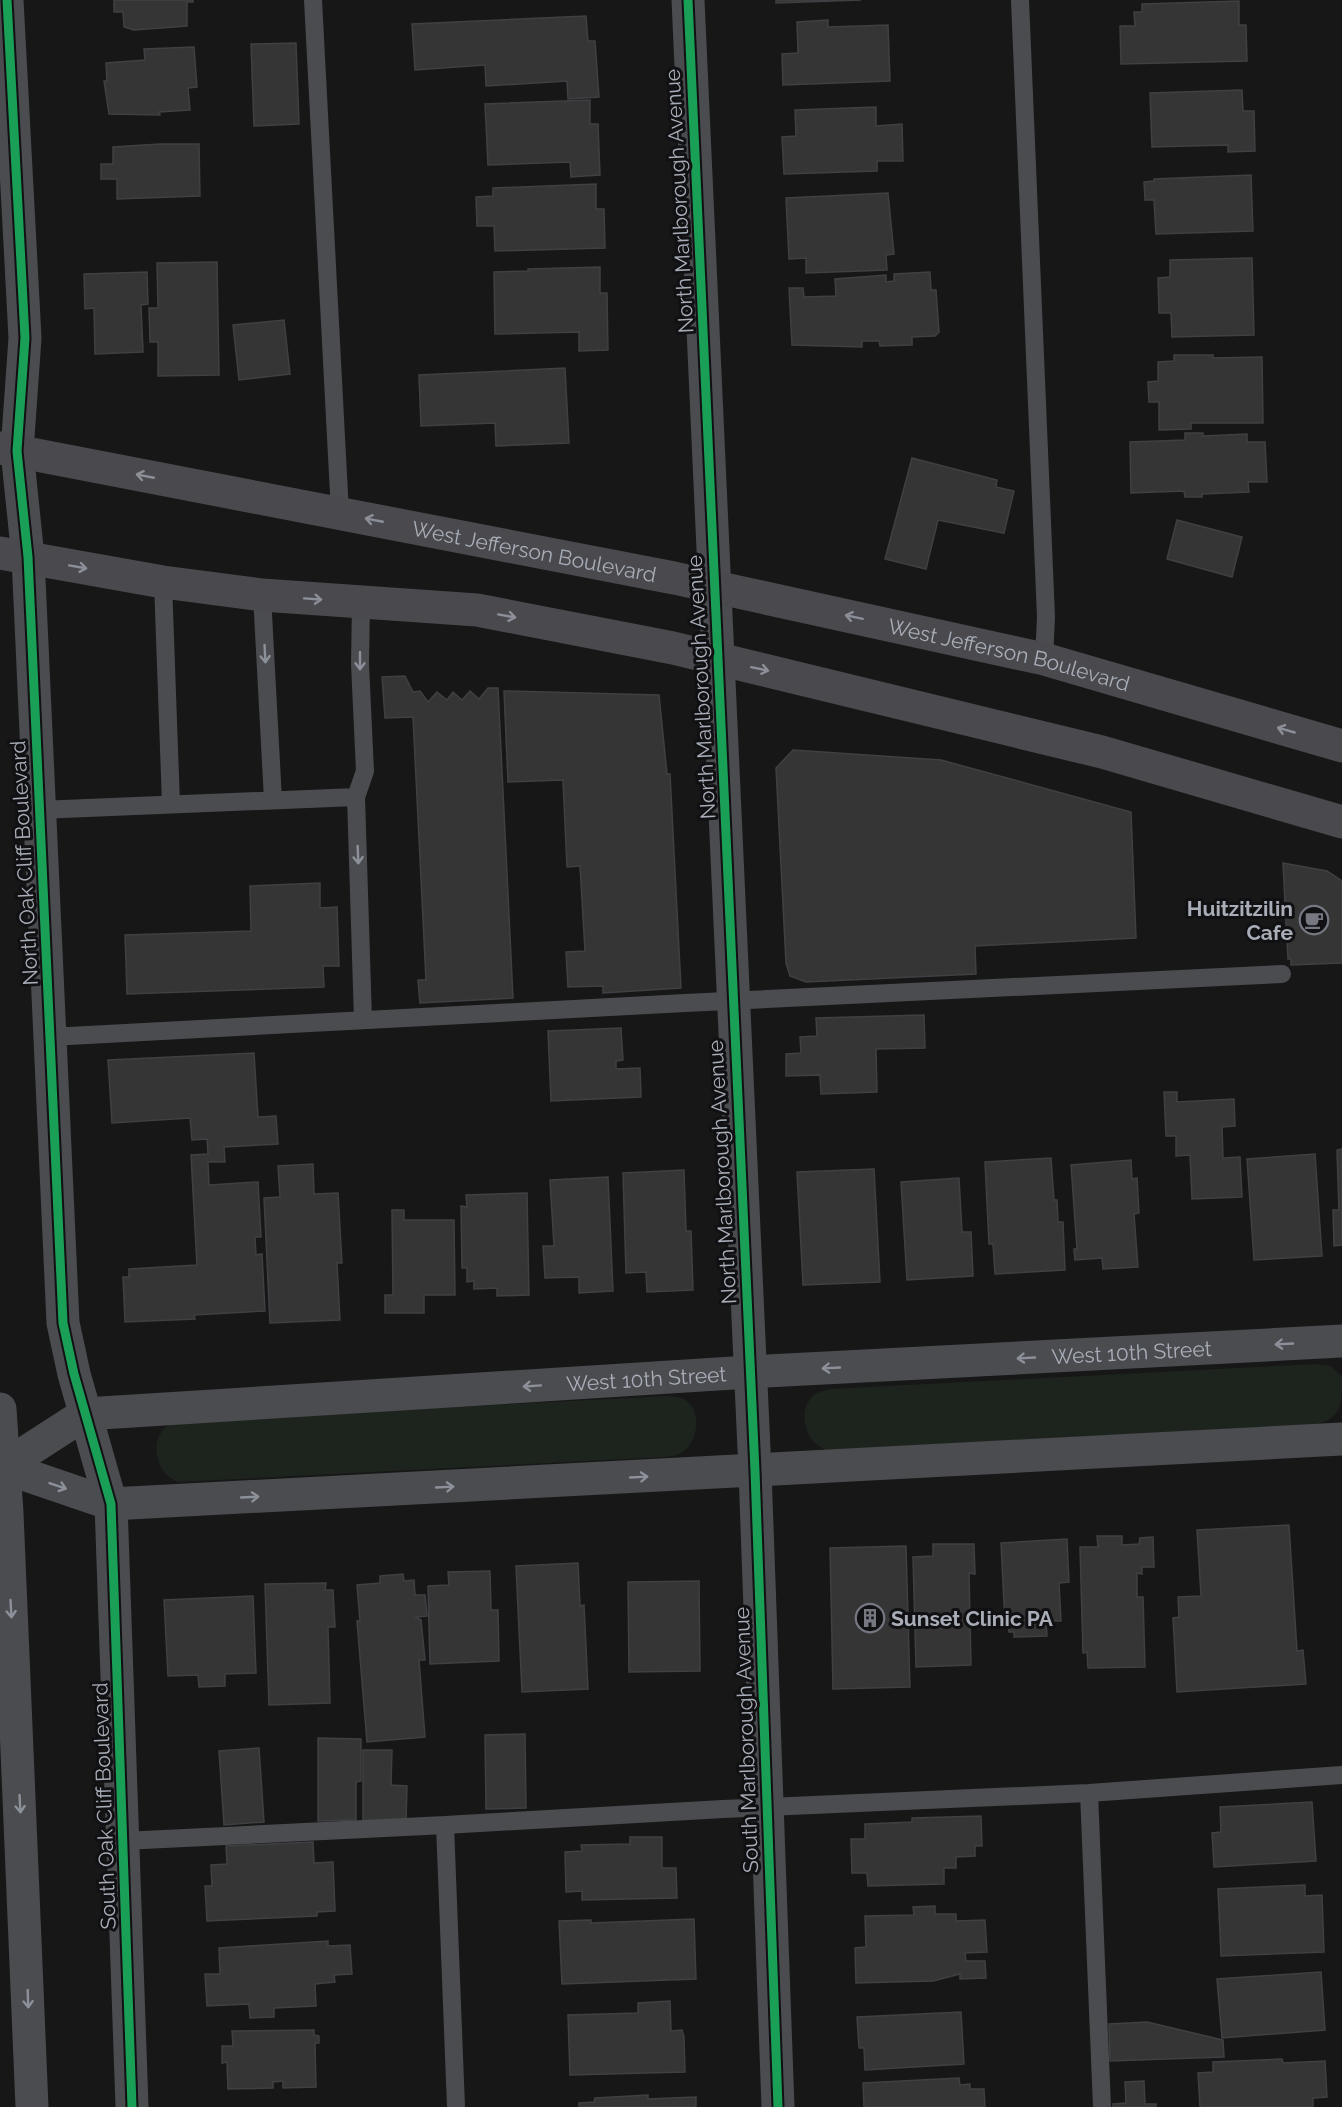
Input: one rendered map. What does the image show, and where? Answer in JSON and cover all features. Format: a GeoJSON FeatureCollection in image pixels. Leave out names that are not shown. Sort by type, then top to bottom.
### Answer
{"type":"FeatureCollection","features":[{"type":"Feature","properties":{"kind":"main road","name":"West Jefferson Boulevard"},"geometry":{"type":"LineString","coordinates":[[8,450],[714,587],[1044,659],[1342,746]]}},
{"type":"Feature","properties":{"kind":"main road"},"geometry":{"type":"LineString","coordinates":[[14,555],[163,582],[262,595],[477,610],[673,648],[1102,752],[1342,822]]}},
{"type":"Feature","properties":{"kind":"street","name":"North Oak Cliff Boulevard"},"geometry":{"type":"LineString","coordinates":[[0,487],[25,338],[7,0]]}},
{"type":"Feature","properties":{"kind":"street","name":"North Marlborough Avenue"},"geometry":{"type":"LineString","coordinates":[[688,0],[750,1372]]}},
{"type":"Feature","properties":{"kind":"street","name":"North Oak Cliff Boulevard"},"geometry":{"type":"LineString","coordinates":[[8,450],[14,555],[39,810],[63,1323],[85,1414],[111,1504]]}},
{"type":"Feature","properties":{"kind":"street","name":"West 10th Street"},"geometry":{"type":"LineString","coordinates":[[1,1467],[85,1414],[750,1372],[1342,1341]]}},
{"type":"Feature","properties":{"kind":"street","name":"South Marlborough Avenue"},"geometry":{"type":"LineString","coordinates":[[750,1372],[778,2107]]}},
{"type":"Feature","properties":{"kind":"street"},"geometry":{"type":"LineString","coordinates":[[0,1409],[1,1467],[8,1537],[11,1853],[32,2107]]}},
{"type":"Feature","properties":{"kind":"street"},"geometry":{"type":"LineString","coordinates":[[1,1467],[111,1504],[1342,1439]]}},
{"type":"Feature","properties":{"kind":"street","name":"South Oak Cliff Boulevard"},"geometry":{"type":"LineString","coordinates":[[111,1504],[132,2107]]}},
{"type":"Feature","properties":{"kind":"lane"},"geometry":{"type":"LineString","coordinates":[[313,0],[340,513]]}},
{"type":"Feature","properties":{"kind":"lane"},"geometry":{"type":"LineString","coordinates":[[1020,0],[1046,617],[1044,659]]}},
{"type":"Feature","properties":{"kind":"lane"},"geometry":{"type":"LineString","coordinates":[[163,582],[171,804]]}},
{"type":"Feature","properties":{"kind":"lane"},"geometry":{"type":"LineString","coordinates":[[262,595],[273,800]]}},
{"type":"Feature","properties":{"kind":"lane"},"geometry":{"type":"LineString","coordinates":[[361,603],[360,664],[365,771],[356,797],[363,1020]]}},
{"type":"Feature","properties":{"kind":"lane"},"geometry":{"type":"LineString","coordinates":[[39,810],[356,797]]}},
{"type":"Feature","properties":{"kind":"lane"},"geometry":{"type":"LineString","coordinates":[[50,1036],[1282,974]]}},
{"type":"Feature","properties":{"kind":"lane"},"geometry":{"type":"LineString","coordinates":[[123,1841],[766,1807],[1089,1793],[1342,1775]]}},
{"type":"Feature","properties":{"kind":"lane"},"geometry":{"type":"LineString","coordinates":[[1089,1793],[1102,2107]]}},
{"type":"Feature","properties":{"kind":"lane"},"geometry":{"type":"LineString","coordinates":[[445,1825],[456,2107]]}},
{"type":"Feature","properties":{"kind":"shaded area"},"geometry":{"type":"Polygon","coordinates":[[[1316,1364],[1331,1366],[1342,1377],[1342,1395],[1335,1415],[1313,1425],[825,1450],[809,1436],[804,1416],[811,1397],[831,1389],[1316,1364]]]}},
{"type":"Feature","properties":{"kind":"shaded area"},"geometry":{"type":"Polygon","coordinates":[[[668,1396],[682,1398],[689,1403],[694,1410],[696,1426],[695,1435],[686,1449],[677,1455],[665,1457],[177,1482],[161,1468],[156,1448],[163,1429],[170,1424],[183,1421],[668,1396]]]}},
{"type":"Feature","properties":{"kind":"building"},"geometry":{"type":"Polygon","coordinates":[[[114,0],[193,0],[193,2],[187,2],[187,26],[134,30],[124,27],[123,12],[114,12],[114,0]]]}},
{"type":"Feature","properties":{"kind":"building"},"geometry":{"type":"Polygon","coordinates":[[[776,0],[861,0],[776,3],[776,0]]]}},
{"type":"Feature","properties":{"kind":"building"},"geometry":{"type":"Polygon","coordinates":[[[1239,1],[1239,25],[1246,25],[1247,61],[1121,64],[1120,26],[1135,26],[1134,12],[1142,12],[1142,4],[1239,1]]]}},
{"type":"Feature","properties":{"kind":"building"},"geometry":{"type":"Polygon","coordinates":[[[586,16],[588,41],[595,41],[599,97],[568,99],[567,81],[486,86],[485,65],[415,70],[412,24],[586,16]]]}},
{"type":"Feature","properties":{"kind":"building"},"geometry":{"type":"Polygon","coordinates":[[[828,20],[828,27],[888,25],[890,81],[783,85],[782,54],[798,53],[797,22],[828,20]]]}},
{"type":"Feature","properties":{"kind":"building"},"geometry":{"type":"Polygon","coordinates":[[[296,43],[299,124],[254,126],[251,44],[296,43]]]}},
{"type":"Feature","properties":{"kind":"building"},"geometry":{"type":"Polygon","coordinates":[[[194,47],[197,87],[188,88],[190,110],[159,112],[160,115],[109,114],[104,81],[107,81],[106,63],[145,60],[144,49],[194,47]]]}},
{"type":"Feature","properties":{"kind":"building"},"geometry":{"type":"Polygon","coordinates":[[[1242,90],[1243,111],[1254,111],[1255,151],[1228,152],[1228,145],[1152,147],[1150,93],[1242,90]]]}},
{"type":"Feature","properties":{"kind":"building"},"geometry":{"type":"Polygon","coordinates":[[[590,100],[590,124],[598,124],[600,175],[571,177],[570,162],[488,165],[485,104],[590,100]]]}},
{"type":"Feature","properties":{"kind":"building"},"geometry":{"type":"Polygon","coordinates":[[[876,107],[876,126],[902,124],[903,161],[877,161],[877,171],[784,174],[782,137],[796,136],[795,110],[876,107]]]}},
{"type":"Feature","properties":{"kind":"building"},"geometry":{"type":"Polygon","coordinates":[[[199,144],[200,196],[117,199],[117,179],[101,179],[101,164],[113,164],[113,147],[199,144]]]}},
{"type":"Feature","properties":{"kind":"building"},"geometry":{"type":"Polygon","coordinates":[[[1251,175],[1253,231],[1156,234],[1154,200],[1145,200],[1144,182],[1154,181],[1154,179],[1251,175]]]}},
{"type":"Feature","properties":{"kind":"building"},"geometry":{"type":"Polygon","coordinates":[[[596,184],[596,209],[604,209],[605,248],[495,251],[494,226],[477,226],[476,197],[493,196],[493,188],[596,184]]]}},
{"type":"Feature","properties":{"kind":"building"},"geometry":{"type":"Polygon","coordinates":[[[888,193],[894,254],[886,255],[887,270],[806,273],[806,258],[789,259],[786,198],[888,193]]]}},
{"type":"Feature","properties":{"kind":"building"},"geometry":{"type":"Polygon","coordinates":[[[1252,258],[1254,335],[1172,337],[1171,313],[1159,313],[1158,278],[1170,277],[1170,260],[1252,258]]]}},
{"type":"Feature","properties":{"kind":"building"},"geometry":{"type":"Polygon","coordinates":[[[217,262],[219,375],[158,376],[158,342],[150,342],[149,308],[158,308],[157,263],[217,262]]]}},
{"type":"Feature","properties":{"kind":"building"},"geometry":{"type":"Polygon","coordinates":[[[600,267],[600,293],[607,293],[608,350],[579,351],[579,332],[495,334],[494,272],[600,267]]]}},
{"type":"Feature","properties":{"kind":"building"},"geometry":{"type":"Polygon","coordinates":[[[147,272],[148,304],[141,305],[143,352],[95,354],[94,308],[85,309],[84,274],[147,272]]]}},
{"type":"Feature","properties":{"kind":"building"},"geometry":{"type":"Polygon","coordinates":[[[930,272],[931,290],[936,290],[939,332],[935,336],[912,337],[912,345],[880,346],[879,341],[862,341],[862,347],[792,345],[789,288],[803,288],[804,297],[836,296],[835,279],[886,275],[886,282],[894,281],[894,274],[930,272]]]}},
{"type":"Feature","properties":{"kind":"building"},"geometry":{"type":"Polygon","coordinates":[[[284,320],[290,374],[239,380],[233,325],[284,320]]]}},
{"type":"Feature","properties":{"kind":"building"},"geometry":{"type":"Polygon","coordinates":[[[1174,355],[1213,355],[1213,358],[1262,357],[1263,423],[1191,423],[1191,429],[1159,430],[1159,402],[1149,402],[1148,382],[1158,381],[1158,362],[1174,361],[1174,355]]]}},
{"type":"Feature","properties":{"kind":"building"},"geometry":{"type":"Polygon","coordinates":[[[565,368],[569,443],[496,446],[495,423],[421,426],[419,375],[565,368]]]}},
{"type":"Feature","properties":{"kind":"building"},"geometry":{"type":"Polygon","coordinates":[[[1185,433],[1203,433],[1203,436],[1247,434],[1247,442],[1265,442],[1267,482],[1248,482],[1249,492],[1202,494],[1202,497],[1185,497],[1184,491],[1131,493],[1130,442],[1185,440],[1185,433]]]}},
{"type":"Feature","properties":{"kind":"building"},"geometry":{"type":"Polygon","coordinates":[[[912,458],[997,480],[996,487],[1014,491],[1004,533],[938,520],[926,569],[885,559],[912,458]]]}},
{"type":"Feature","properties":{"kind":"building"},"geometry":{"type":"Polygon","coordinates":[[[1177,520],[1242,537],[1232,577],[1167,559],[1177,520]]]}},
{"type":"Feature","properties":{"kind":"building"},"geometry":{"type":"Polygon","coordinates":[[[405,676],[413,692],[420,691],[428,702],[437,692],[447,700],[453,692],[462,700],[470,691],[479,699],[488,688],[498,688],[513,998],[420,1003],[418,980],[426,980],[413,717],[385,718],[382,677],[405,676]]]}},
{"type":"Feature","properties":{"kind":"building"},"geometry":{"type":"Polygon","coordinates":[[[504,691],[659,695],[667,774],[670,774],[681,988],[603,993],[603,986],[568,987],[566,952],[585,951],[580,866],[567,867],[563,780],[508,782],[504,691]]]}},
{"type":"Feature","properties":{"kind":"building"},"geometry":{"type":"Polygon","coordinates":[[[793,750],[941,760],[1131,812],[1136,938],[975,946],[976,974],[806,982],[790,976],[786,963],[776,768],[793,750]]]}},
{"type":"Feature","properties":{"kind":"building","name":"Huitzitzilin Cafe"},"geometry":{"type":"Polygon","coordinates":[[[1283,863],[1327,871],[1342,881],[1342,963],[1291,965],[1291,959],[1288,959],[1283,863]]]}},
{"type":"Feature","properties":{"kind":"building"},"geometry":{"type":"Polygon","coordinates":[[[320,883],[320,908],[337,907],[339,966],[323,966],[324,987],[127,994],[125,935],[251,931],[250,886],[320,883]]]}},
{"type":"Feature","properties":{"kind":"building"},"geometry":{"type":"Polygon","coordinates":[[[924,1015],[925,1048],[876,1049],[877,1092],[821,1094],[820,1075],[786,1076],[786,1054],[801,1053],[800,1037],[817,1036],[816,1018],[924,1015]]]}},
{"type":"Feature","properties":{"kind":"building"},"geometry":{"type":"Polygon","coordinates":[[[621,1028],[623,1060],[616,1061],[616,1069],[640,1068],[641,1097],[551,1101],[548,1031],[621,1028]]]}},
{"type":"Feature","properties":{"kind":"building"},"geometry":{"type":"Polygon","coordinates":[[[254,1053],[258,1117],[276,1116],[278,1144],[224,1147],[225,1162],[208,1162],[209,1185],[258,1182],[261,1237],[255,1237],[256,1255],[262,1254],[265,1311],[194,1315],[195,1319],[125,1322],[123,1277],[129,1277],[129,1269],[197,1265],[191,1155],[208,1154],[207,1139],[192,1140],[190,1118],[112,1123],[108,1060],[254,1053]]]}},
{"type":"Feature","properties":{"kind":"building"},"geometry":{"type":"Polygon","coordinates":[[[1164,1092],[1177,1092],[1177,1102],[1234,1099],[1235,1126],[1222,1127],[1223,1158],[1240,1157],[1242,1197],[1192,1199],[1190,1155],[1176,1156],[1176,1136],[1166,1136],[1164,1092]]]}},
{"type":"Feature","properties":{"kind":"building"},"geometry":{"type":"Polygon","coordinates":[[[1342,1149],[1342,1245],[1334,1246],[1333,1210],[1339,1210],[1337,1150],[1342,1149]]]}},
{"type":"Feature","properties":{"kind":"building"},"geometry":{"type":"Polygon","coordinates":[[[1315,1154],[1322,1256],[1254,1260],[1247,1159],[1315,1154]]]}},
{"type":"Feature","properties":{"kind":"building"},"geometry":{"type":"Polygon","coordinates":[[[1051,1158],[1058,1222],[1063,1222],[1065,1270],[995,1274],[993,1244],[989,1244],[985,1162],[1051,1158]]]}},
{"type":"Feature","properties":{"kind":"building"},"geometry":{"type":"Polygon","coordinates":[[[1131,1160],[1132,1179],[1137,1178],[1139,1213],[1134,1214],[1138,1267],[1103,1269],[1102,1258],[1075,1260],[1074,1249],[1077,1249],[1071,1165],[1131,1160]]]}},
{"type":"Feature","properties":{"kind":"building"},"geometry":{"type":"Polygon","coordinates":[[[313,1164],[314,1194],[338,1193],[342,1263],[337,1263],[340,1320],[270,1323],[264,1198],[280,1197],[278,1166],[313,1164]]]}},
{"type":"Feature","properties":{"kind":"building"},"geometry":{"type":"Polygon","coordinates":[[[874,1169],[880,1282],[803,1285],[797,1172],[874,1169]]]}},
{"type":"Feature","properties":{"kind":"building"},"geometry":{"type":"Polygon","coordinates":[[[684,1170],[686,1231],[691,1231],[693,1290],[647,1292],[646,1272],[626,1273],[623,1173],[684,1170]]]}},
{"type":"Feature","properties":{"kind":"building"},"geometry":{"type":"Polygon","coordinates":[[[608,1177],[613,1291],[579,1293],[579,1277],[545,1278],[543,1246],[554,1246],[550,1180],[608,1177]]]}},
{"type":"Feature","properties":{"kind":"building"},"geometry":{"type":"Polygon","coordinates":[[[959,1178],[962,1232],[971,1232],[973,1276],[907,1280],[901,1182],[959,1178]]]}},
{"type":"Feature","properties":{"kind":"building"},"geometry":{"type":"Polygon","coordinates":[[[527,1193],[529,1295],[497,1296],[497,1288],[474,1289],[474,1281],[467,1282],[467,1268],[462,1268],[461,1206],[467,1207],[466,1195],[527,1193]]]}},
{"type":"Feature","properties":{"kind":"building"},"geometry":{"type":"Polygon","coordinates":[[[392,1210],[404,1210],[404,1220],[454,1220],[455,1295],[424,1295],[424,1313],[385,1313],[385,1295],[393,1295],[392,1210]]]}},
{"type":"Feature","properties":{"kind":"building"},"geometry":{"type":"Polygon","coordinates":[[[1289,1525],[1297,1651],[1303,1650],[1306,1684],[1177,1692],[1173,1618],[1179,1617],[1178,1597],[1201,1596],[1197,1530],[1289,1525]]]}},
{"type":"Feature","properties":{"kind":"building"},"geometry":{"type":"Polygon","coordinates":[[[1097,1536],[1122,1536],[1122,1545],[1139,1544],[1140,1538],[1153,1537],[1154,1567],[1142,1567],[1142,1574],[1137,1573],[1137,1597],[1143,1597],[1145,1667],[1088,1668],[1087,1652],[1083,1653],[1080,1547],[1098,1547],[1097,1536]]]}},
{"type":"Feature","properties":{"kind":"building"},"geometry":{"type":"Polygon","coordinates":[[[1067,1539],[1069,1582],[1059,1583],[1061,1621],[1046,1621],[1047,1636],[1014,1637],[1014,1632],[1009,1632],[1008,1623],[1005,1623],[1001,1543],[1067,1539]]]}},
{"type":"Feature","properties":{"kind":"building"},"geometry":{"type":"Polygon","coordinates":[[[933,1544],[974,1544],[975,1574],[969,1573],[971,1665],[916,1667],[913,1557],[933,1556],[933,1544]]]}},
{"type":"Feature","properties":{"kind":"building","name":"Sunset Clinic PA"},"geometry":{"type":"Polygon","coordinates":[[[906,1546],[910,1687],[833,1689],[830,1548],[906,1546]]]}},
{"type":"Feature","properties":{"kind":"building"},"geometry":{"type":"Polygon","coordinates":[[[578,1563],[580,1606],[584,1605],[588,1689],[522,1692],[516,1566],[578,1563]]]}},
{"type":"Feature","properties":{"kind":"building"},"geometry":{"type":"Polygon","coordinates":[[[490,1571],[491,1610],[498,1610],[499,1661],[430,1664],[428,1586],[449,1585],[448,1572],[490,1571]]]}},
{"type":"Feature","properties":{"kind":"building"},"geometry":{"type":"Polygon","coordinates":[[[403,1574],[404,1581],[414,1580],[415,1595],[425,1595],[427,1616],[416,1617],[421,1620],[425,1660],[419,1660],[425,1737],[367,1742],[357,1621],[360,1621],[357,1585],[380,1583],[380,1576],[403,1574]]]}},
{"type":"Feature","properties":{"kind":"building"},"geometry":{"type":"Polygon","coordinates":[[[699,1581],[700,1671],[629,1672],[628,1582],[699,1581]]]}},
{"type":"Feature","properties":{"kind":"building"},"geometry":{"type":"Polygon","coordinates":[[[326,1583],[325,1590],[333,1590],[335,1627],[328,1627],[330,1703],[269,1705],[265,1584],[326,1583]]]}},
{"type":"Feature","properties":{"kind":"building"},"geometry":{"type":"Polygon","coordinates":[[[253,1596],[256,1673],[225,1674],[225,1686],[199,1687],[198,1675],[168,1676],[164,1600],[253,1596]]]}},
{"type":"Feature","properties":{"kind":"building"},"geometry":{"type":"Polygon","coordinates":[[[525,1734],[526,1808],[486,1809],[485,1735],[525,1734]]]}},
{"type":"Feature","properties":{"kind":"building"},"geometry":{"type":"Polygon","coordinates":[[[318,1738],[361,1739],[361,1781],[356,1782],[356,1820],[318,1821],[318,1738]]]}},
{"type":"Feature","properties":{"kind":"building"},"geometry":{"type":"Polygon","coordinates":[[[259,1748],[264,1822],[224,1825],[219,1751],[259,1748]]]}},
{"type":"Feature","properties":{"kind":"building"},"geometry":{"type":"Polygon","coordinates":[[[363,1750],[392,1750],[391,1785],[407,1786],[406,1821],[363,1821],[363,1750]]]}},
{"type":"Feature","properties":{"kind":"building"},"geometry":{"type":"Polygon","coordinates":[[[1312,1802],[1316,1861],[1214,1867],[1212,1833],[1221,1832],[1220,1807],[1312,1802]]]}},
{"type":"Feature","properties":{"kind":"building"},"geometry":{"type":"Polygon","coordinates":[[[981,1816],[982,1846],[975,1846],[975,1856],[956,1857],[956,1868],[944,1868],[944,1884],[868,1886],[867,1873],[852,1873],[851,1839],[865,1839],[865,1824],[912,1822],[912,1818],[981,1816]]]}},
{"type":"Feature","properties":{"kind":"building"},"geometry":{"type":"Polygon","coordinates":[[[630,1837],[662,1837],[662,1868],[676,1868],[677,1898],[582,1900],[582,1891],[566,1892],[565,1852],[582,1851],[581,1845],[630,1844],[630,1837]]]}},
{"type":"Feature","properties":{"kind":"building"},"geometry":{"type":"Polygon","coordinates":[[[313,1842],[314,1863],[333,1862],[335,1911],[317,1912],[317,1916],[207,1921],[205,1886],[212,1886],[211,1865],[227,1864],[226,1846],[313,1842]]]}},
{"type":"Feature","properties":{"kind":"building"},"geometry":{"type":"Polygon","coordinates":[[[1305,1885],[1305,1896],[1322,1895],[1324,1952],[1221,1956],[1218,1889],[1305,1885]]]}},
{"type":"Feature","properties":{"kind":"building"},"geometry":{"type":"Polygon","coordinates":[[[935,1906],[935,1914],[956,1914],[956,1921],[985,1920],[987,1952],[965,1953],[966,1961],[985,1961],[986,1978],[960,1979],[960,1974],[933,1981],[856,1983],[855,1948],[866,1947],[865,1916],[914,1915],[913,1907],[935,1906]]]}},
{"type":"Feature","properties":{"kind":"building"},"geometry":{"type":"Polygon","coordinates":[[[694,1919],[696,1979],[562,1984],[559,1921],[591,1920],[591,1923],[694,1919]]]}},
{"type":"Feature","properties":{"kind":"building"},"geometry":{"type":"Polygon","coordinates":[[[328,1941],[328,1946],[350,1945],[352,1974],[334,1975],[335,1982],[315,1984],[316,2006],[274,2008],[274,2017],[250,2018],[249,2004],[207,2006],[205,1974],[220,1974],[219,1948],[328,1941]]]}},
{"type":"Feature","properties":{"kind":"building"},"geometry":{"type":"Polygon","coordinates":[[[1321,1972],[1325,2030],[1222,2038],[1217,1979],[1321,1972]]]}},
{"type":"Feature","properties":{"kind":"building"},"geometry":{"type":"Polygon","coordinates":[[[670,2001],[671,2031],[682,2030],[684,2037],[685,2072],[570,2075],[568,2015],[638,2013],[638,2003],[670,2001]]]}},
{"type":"Feature","properties":{"kind":"building"},"geometry":{"type":"Polygon","coordinates":[[[961,2012],[964,2064],[865,2070],[864,2048],[859,2048],[857,2017],[961,2012]]]}},
{"type":"Feature","properties":{"kind":"building"},"geometry":{"type":"Polygon","coordinates":[[[1147,2022],[1223,2040],[1224,2057],[1110,2061],[1109,2024],[1147,2022]]]}},
{"type":"Feature","properties":{"kind":"building"},"geometry":{"type":"Polygon","coordinates":[[[314,2030],[314,2035],[319,2036],[319,2043],[315,2043],[316,2087],[283,2088],[283,2081],[273,2082],[273,2088],[228,2089],[227,2062],[222,2063],[222,2046],[233,2046],[232,2031],[314,2030]]]}},
{"type":"Feature","properties":{"kind":"building"},"geometry":{"type":"Polygon","coordinates":[[[1282,2059],[1283,2063],[1325,2061],[1327,2097],[1313,2098],[1313,2107],[1200,2107],[1198,2073],[1213,2072],[1213,2062],[1282,2059]]]}},
{"type":"Feature","properties":{"kind":"building"},"geometry":{"type":"Polygon","coordinates":[[[959,2078],[960,2085],[970,2084],[970,2089],[984,2089],[985,2107],[864,2107],[863,2083],[959,2078]]]}},
{"type":"Feature","properties":{"kind":"building"},"geometry":{"type":"Polygon","coordinates":[[[1144,2081],[1145,2104],[1156,2104],[1156,2107],[1113,2107],[1113,2104],[1126,2103],[1125,2082],[1144,2081]]]}},
{"type":"Feature","properties":{"kind":"building"},"geometry":{"type":"Polygon","coordinates":[[[648,2095],[648,2099],[696,2097],[696,2107],[579,2107],[579,2103],[594,2102],[595,2098],[648,2095]]]}},
{"type":"Feature","properties":{"kind":"cycle path"},"geometry":{"type":"LineString","coordinates":[[7,0],[25,338],[17,451],[28,557],[63,1323],[74,1374],[111,1504],[132,2107]]}},
{"type":"Feature","properties":{"kind":"cycle path"},"geometry":{"type":"LineString","coordinates":[[688,0],[755,1471],[778,2107]]}},
{"type":"Feature","properties":{"kind":"place","name":"Huitzitzilin Cafe"},"geometry":{"type":"Point","coordinates":[1314,920]}},
{"type":"Feature","properties":{"kind":"place","name":"Sunset Clinic PA"},"geometry":{"type":"Point","coordinates":[870,1618]}}]}
